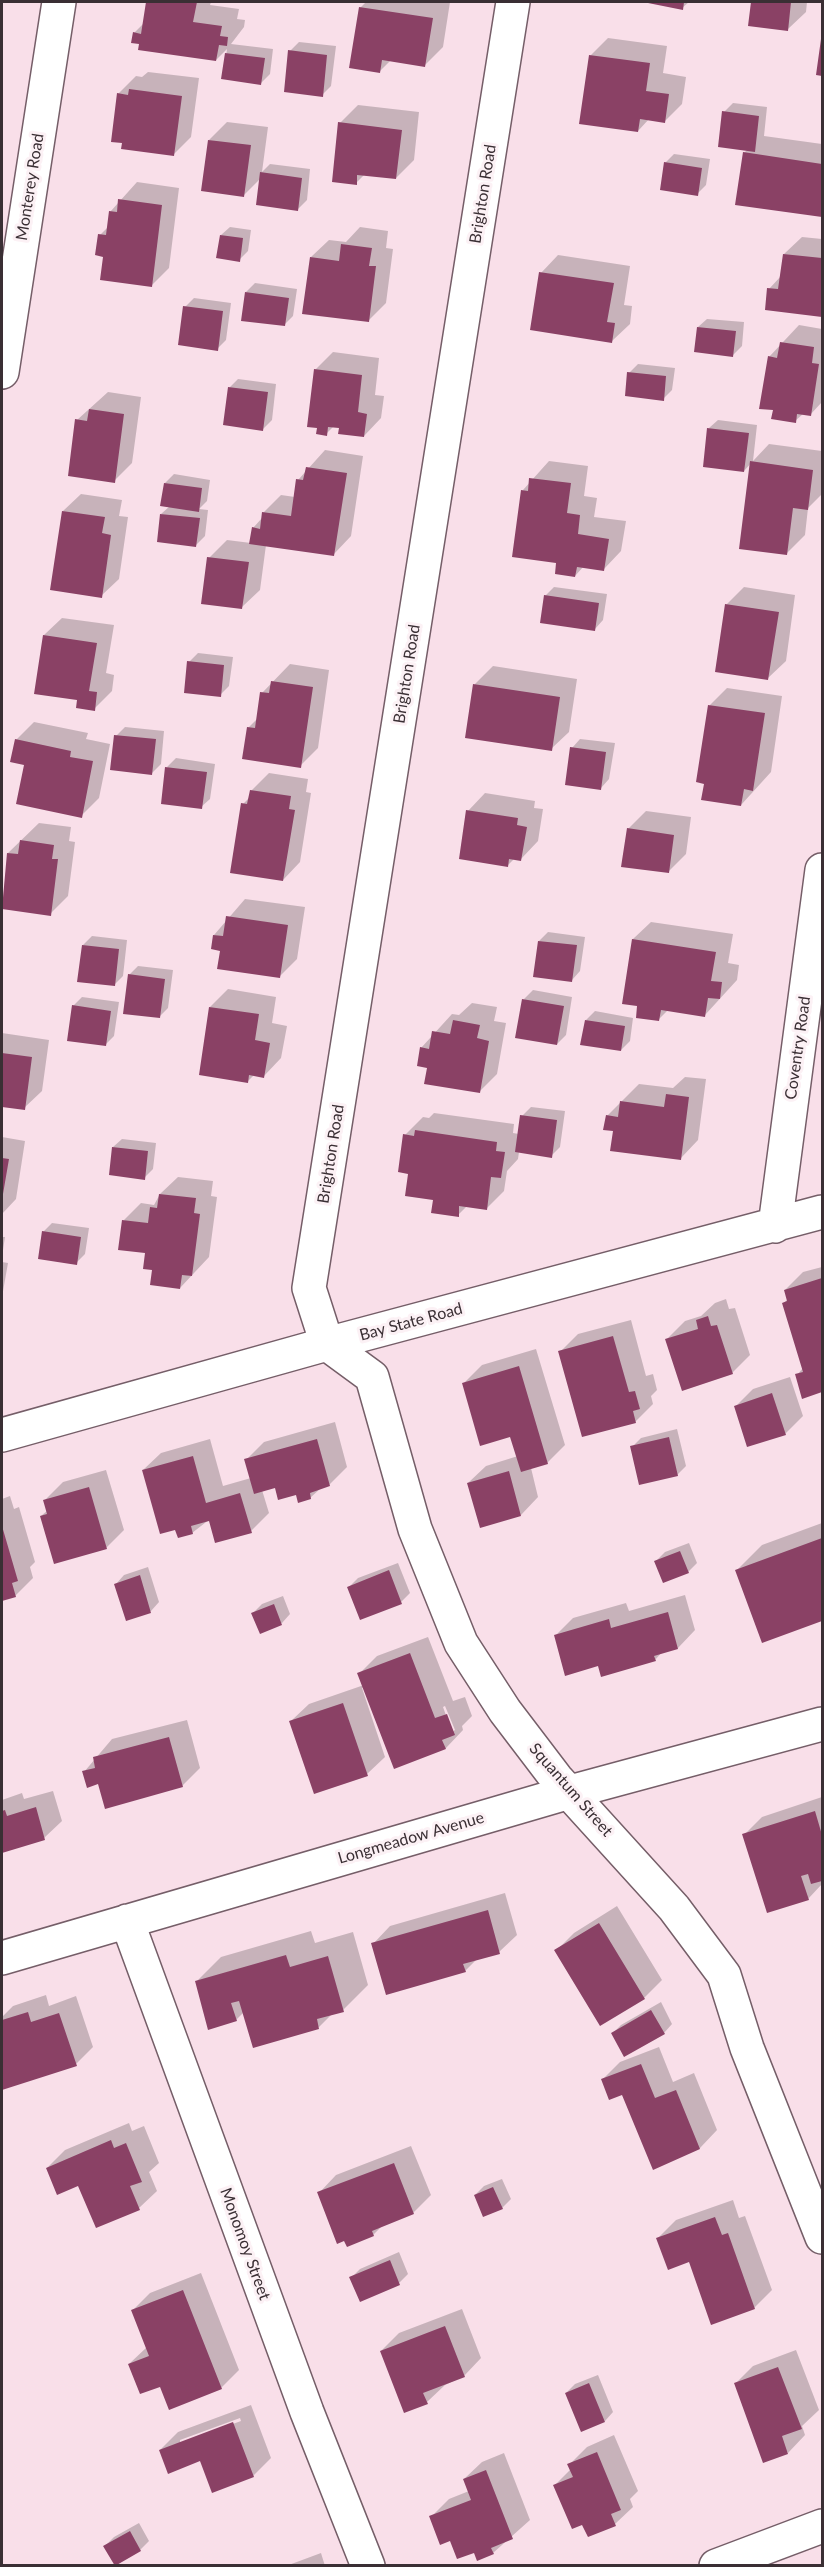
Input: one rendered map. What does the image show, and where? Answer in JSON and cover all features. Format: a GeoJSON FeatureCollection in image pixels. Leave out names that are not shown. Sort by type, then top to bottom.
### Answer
{"type":"FeatureCollection","features":[{"type":"Feature","properties":{"kind":"street","name":"Monterey Road"},"geometry":{"type":"LineString","coordinates":[[2,372],[59,2]]}},
{"type":"Feature","properties":{"kind":"street","name":"Brighton Road"},"geometry":{"type":"LineString","coordinates":[[327,1344],[309,1288],[513,2]]}},
{"type":"Feature","properties":{"kind":"street","name":"Coventry Road"},"geometry":{"type":"LineString","coordinates":[[775,1226],[822,870]]}},
{"type":"Feature","properties":{"kind":"street","name":"Bay State Road"},"geometry":{"type":"LineString","coordinates":[[2,1435],[327,1344],[822,1212]]}},
{"type":"Feature","properties":{"kind":"street","name":"Squantum Street"},"geometry":{"type":"LineString","coordinates":[[327,1344],[372,1377],[415,1528],[461,1643],[505,1711],[570,1792],[674,1908],[724,1975],[747,2048],[822,2237]]}},
{"type":"Feature","properties":{"kind":"street","name":"Longmeadow Avenue"},"geometry":{"type":"LineString","coordinates":[[2,1958],[570,1792],[822,1724]]}},
{"type":"Feature","properties":{"kind":"street","name":"Monomoy Street"},"geometry":{"type":"LineString","coordinates":[[126,1921],[309,2415],[368,2565]]}},
{"type":"Feature","properties":{"kind":"street"},"geometry":{"type":"LineString","coordinates":[[716,2565],[822,2526]]}},
{"type":"Feature","properties":{"kind":"building"},"geometry":{"type":"Polygon","coordinates":[[[146,2],[197,2],[193,22],[222,26],[220,36],[228,37],[227,46],[219,45],[216,61],[138,50],[139,44],[131,43],[133,32],[141,34],[146,2]]]}},
{"type":"Feature","properties":{"kind":"building"},"geometry":{"type":"Polygon","coordinates":[[[643,2],[684,2],[683,10],[643,2]]]}},
{"type":"Feature","properties":{"kind":"building"},"geometry":{"type":"Polygon","coordinates":[[[751,2],[791,2],[788,31],[748,26],[751,2]]]}},
{"type":"Feature","properties":{"kind":"building"},"geometry":{"type":"Polygon","coordinates":[[[359,7],[433,18],[425,67],[382,60],[380,73],[349,68],[359,7]]]}},
{"type":"Feature","properties":{"kind":"building"},"geometry":{"type":"Polygon","coordinates":[[[822,39],[822,76],[816,75],[822,39]]]}},
{"type":"Feature","properties":{"kind":"building"},"geometry":{"type":"Polygon","coordinates":[[[288,50],[327,55],[323,97],[284,92],[288,50]]]}},
{"type":"Feature","properties":{"kind":"building"},"geometry":{"type":"Polygon","coordinates":[[[225,53],[265,58],[261,85],[221,79],[225,53]]]}},
{"type":"Feature","properties":{"kind":"building"},"geometry":{"type":"Polygon","coordinates":[[[589,55],[650,63],[646,91],[669,94],[665,123],[640,119],[638,132],[579,124],[589,55]]]}},
{"type":"Feature","properties":{"kind":"building"},"geometry":{"type":"Polygon","coordinates":[[[129,89],[182,96],[174,156],[121,149],[122,143],[111,142],[117,93],[128,95],[129,89]]]}},
{"type":"Feature","properties":{"kind":"building"},"geometry":{"type":"Polygon","coordinates":[[[722,111],[759,116],[755,152],[718,147],[722,111]]]}},
{"type":"Feature","properties":{"kind":"building"},"geometry":{"type":"Polygon","coordinates":[[[338,122],[402,130],[396,179],[357,175],[357,185],[332,182],[338,122]]]}},
{"type":"Feature","properties":{"kind":"building"},"geometry":{"type":"Polygon","coordinates":[[[208,140],[251,145],[244,197],[201,191],[208,140]]]}},
{"type":"Feature","properties":{"kind":"building"},"geometry":{"type":"Polygon","coordinates":[[[743,152],[822,164],[822,217],[735,205],[743,152]]]}},
{"type":"Feature","properties":{"kind":"building"},"geometry":{"type":"Polygon","coordinates":[[[664,162],[702,168],[698,196],[660,190],[664,162]]]}},
{"type":"Feature","properties":{"kind":"building"},"geometry":{"type":"Polygon","coordinates":[[[260,172],[302,178],[298,211],[256,205],[260,172]]]}},
{"type":"Feature","properties":{"kind":"building"},"geometry":{"type":"Polygon","coordinates":[[[118,199],[162,205],[152,287],[100,280],[103,257],[95,255],[98,234],[106,235],[109,211],[117,212],[118,199]]]}},
{"type":"Feature","properties":{"kind":"building"},"geometry":{"type":"Polygon","coordinates":[[[220,235],[243,238],[240,262],[216,258],[220,235]]]}},
{"type":"Feature","properties":{"kind":"building"},"geometry":{"type":"Polygon","coordinates":[[[341,244],[372,248],[369,266],[376,266],[369,322],[302,314],[310,257],[339,261],[341,244]]]}},
{"type":"Feature","properties":{"kind":"building"},"geometry":{"type":"Polygon","coordinates":[[[783,254],[822,258],[822,317],[765,310],[767,288],[778,289],[783,254]]]}},
{"type":"Feature","properties":{"kind":"building"},"geometry":{"type":"Polygon","coordinates":[[[539,272],[614,283],[607,322],[615,323],[612,343],[530,330],[539,272]]]}},
{"type":"Feature","properties":{"kind":"building"},"geometry":{"type":"Polygon","coordinates":[[[245,292],[289,298],[285,326],[241,321],[245,292]]]}},
{"type":"Feature","properties":{"kind":"building"},"geometry":{"type":"Polygon","coordinates":[[[183,306],[223,311],[218,351],[178,345],[183,306]]]}},
{"type":"Feature","properties":{"kind":"building"},"geometry":{"type":"Polygon","coordinates":[[[697,327],[736,331],[733,357],[694,352],[697,327]]]}},
{"type":"Feature","properties":{"kind":"building"},"geometry":{"type":"Polygon","coordinates":[[[780,342],[814,347],[812,363],[819,364],[811,416],[797,414],[796,423],[771,419],[773,410],[759,409],[768,356],[777,358],[780,342]]]}},
{"type":"Feature","properties":{"kind":"building"},"geometry":{"type":"Polygon","coordinates":[[[314,369],[362,375],[358,412],[367,414],[364,437],[338,434],[339,428],[328,427],[327,436],[316,434],[317,428],[307,427],[314,369]]]}},
{"type":"Feature","properties":{"kind":"building"},"geometry":{"type":"Polygon","coordinates":[[[627,372],[666,376],[664,401],[625,396],[627,372]]]}},
{"type":"Feature","properties":{"kind":"building"},"geometry":{"type":"Polygon","coordinates":[[[228,387],[268,392],[263,431],[223,425],[228,387]]]}},
{"type":"Feature","properties":{"kind":"building"},"geometry":{"type":"Polygon","coordinates":[[[89,409],[124,414],[115,483],[68,476],[75,419],[87,421],[89,409]]]}},
{"type":"Feature","properties":{"kind":"building"},"geometry":{"type":"Polygon","coordinates":[[[707,428],[749,433],[744,472],[703,467],[707,428]]]}},
{"type":"Feature","properties":{"kind":"building"},"geometry":{"type":"Polygon","coordinates":[[[750,461],[813,470],[808,510],[793,508],[787,555],[739,549],[750,461]]]}},
{"type":"Feature","properties":{"kind":"building"},"geometry":{"type":"Polygon","coordinates":[[[306,467],[347,473],[334,556],[249,544],[252,527],[260,529],[262,512],[291,516],[296,479],[303,480],[306,467]]]}},
{"type":"Feature","properties":{"kind":"building"},"geometry":{"type":"Polygon","coordinates":[[[529,478],[571,483],[567,513],[580,515],[578,534],[609,539],[604,571],[577,567],[575,577],[555,574],[556,563],[512,557],[521,490],[528,491],[529,478]]]}},
{"type":"Feature","properties":{"kind":"building"},"geometry":{"type":"Polygon","coordinates":[[[164,483],[202,488],[199,512],[160,506],[164,483]]]}},
{"type":"Feature","properties":{"kind":"building"},"geometry":{"type":"Polygon","coordinates":[[[62,511],[105,517],[102,533],[111,535],[102,598],[50,590],[62,511]]]}},
{"type":"Feature","properties":{"kind":"building"},"geometry":{"type":"Polygon","coordinates":[[[160,514],[200,518],[196,547],[157,542],[160,514]]]}},
{"type":"Feature","properties":{"kind":"building"},"geometry":{"type":"Polygon","coordinates":[[[207,557],[249,562],[242,609],[201,604],[207,557]]]}},
{"type":"Feature","properties":{"kind":"building"},"geometry":{"type":"Polygon","coordinates":[[[544,595],[599,603],[595,631],[540,623],[544,595]]]}},
{"type":"Feature","properties":{"kind":"building"},"geometry":{"type":"Polygon","coordinates":[[[725,604],[779,612],[768,680],[715,672],[725,604]]]}},
{"type":"Feature","properties":{"kind":"building"},"geometry":{"type":"Polygon","coordinates":[[[43,635],[97,643],[89,691],[97,692],[95,711],[76,708],[77,700],[34,694],[43,635]]]}},
{"type":"Feature","properties":{"kind":"building"},"geometry":{"type":"Polygon","coordinates":[[[187,661],[224,665],[221,697],[184,693],[187,661]]]}},
{"type":"Feature","properties":{"kind":"building"},"geometry":{"type":"Polygon","coordinates":[[[271,681],[313,687],[301,768],[242,759],[247,727],[255,728],[260,692],[269,693],[271,681]]]}},
{"type":"Feature","properties":{"kind":"building"},"geometry":{"type":"Polygon","coordinates":[[[473,684],[560,697],[552,751],[465,738],[473,684]]]}},
{"type":"Feature","properties":{"kind":"building"},"geometry":{"type":"Polygon","coordinates":[[[708,705],[765,713],[753,791],[744,789],[741,806],[701,800],[704,784],[696,782],[708,705]]]}},
{"type":"Feature","properties":{"kind":"building"},"geometry":{"type":"Polygon","coordinates":[[[114,735],[156,739],[152,775],[110,770],[114,735]]]}},
{"type":"Feature","properties":{"kind":"building"},"geometry":{"type":"Polygon","coordinates":[[[15,739],[71,751],[70,757],[93,761],[82,818],[16,804],[24,765],[10,762],[15,739]]]}},
{"type":"Feature","properties":{"kind":"building"},"geometry":{"type":"Polygon","coordinates":[[[570,747],[606,752],[601,790],[565,785],[570,747]]]}},
{"type":"Feature","properties":{"kind":"building"},"geometry":{"type":"Polygon","coordinates":[[[165,767],[207,772],[202,809],[161,804],[165,767]]]}},
{"type":"Feature","properties":{"kind":"building"},"geometry":{"type":"Polygon","coordinates":[[[250,790],[291,796],[289,809],[295,810],[283,881],[230,873],[241,803],[247,804],[250,790]]]}},
{"type":"Feature","properties":{"kind":"building"},"geometry":{"type":"Polygon","coordinates":[[[466,810],[518,818],[517,825],[527,827],[521,861],[509,859],[508,867],[459,859],[466,810]]]}},
{"type":"Feature","properties":{"kind":"building"},"geometry":{"type":"Polygon","coordinates":[[[627,828],[674,835],[669,873],[621,867],[627,828]]]}},
{"type":"Feature","properties":{"kind":"building"},"geometry":{"type":"Polygon","coordinates":[[[20,840],[54,845],[52,859],[58,859],[51,916],[2,909],[7,853],[18,854],[20,840]]]}},
{"type":"Feature","properties":{"kind":"building"},"geometry":{"type":"Polygon","coordinates":[[[226,916],[288,925],[280,978],[217,969],[220,951],[211,949],[213,935],[223,936],[226,916]]]}},
{"type":"Feature","properties":{"kind":"building"},"geometry":{"type":"Polygon","coordinates":[[[632,939],[716,952],[711,981],[722,982],[720,999],[708,998],[705,1017],[661,1010],[659,1021],[636,1018],[637,1006],[622,1004],[632,939]]]}},
{"type":"Feature","properties":{"kind":"building"},"geometry":{"type":"Polygon","coordinates":[[[538,941],[577,945],[572,982],[533,977],[538,941]]]}},
{"type":"Feature","properties":{"kind":"building"},"geometry":{"type":"Polygon","coordinates":[[[82,945],[119,949],[115,986],[77,982],[82,945]]]}},
{"type":"Feature","properties":{"kind":"building"},"geometry":{"type":"Polygon","coordinates":[[[128,974],[165,979],[160,1018],[123,1014],[128,974]]]}},
{"type":"Feature","properties":{"kind":"building"},"geometry":{"type":"Polygon","coordinates":[[[522,999],[564,1006],[557,1045],[515,1038],[522,999]]]}},
{"type":"Feature","properties":{"kind":"building"},"geometry":{"type":"Polygon","coordinates":[[[72,1005],[111,1011],[106,1046],[67,1041],[72,1005]]]}},
{"type":"Feature","properties":{"kind":"building"},"geometry":{"type":"Polygon","coordinates":[[[209,1007],[259,1014],[255,1040],[270,1043],[264,1078],[249,1075],[248,1083],[199,1075],[209,1007]]]}},
{"type":"Feature","properties":{"kind":"building"},"geometry":{"type":"Polygon","coordinates":[[[453,1020],[480,1025],[477,1038],[489,1041],[480,1093],[424,1084],[427,1068],[417,1066],[420,1047],[429,1049],[432,1031],[450,1034],[453,1020]]]}},
{"type":"Feature","properties":{"kind":"building"},"geometry":{"type":"Polygon","coordinates":[[[585,1020],[625,1026],[621,1051],[580,1045],[585,1020]]]}},
{"type":"Feature","properties":{"kind":"building"},"geometry":{"type":"Polygon","coordinates":[[[2,1053],[32,1057],[25,1110],[2,1107],[2,1053]]]}},
{"type":"Feature","properties":{"kind":"building"},"geometry":{"type":"Polygon","coordinates":[[[666,1094],[689,1097],[681,1160],[610,1151],[613,1131],[603,1130],[606,1115],[618,1117],[620,1101],[664,1107],[666,1094]]]}},
{"type":"Feature","properties":{"kind":"building"},"geometry":{"type":"Polygon","coordinates":[[[520,1115],[557,1120],[552,1158],[515,1152],[520,1115]]]}},
{"type":"Feature","properties":{"kind":"building"},"geometry":{"type":"Polygon","coordinates":[[[415,1130],[497,1142],[496,1151],[505,1152],[501,1178],[491,1177],[487,1210],[459,1206],[459,1217],[431,1213],[433,1200],[405,1196],[408,1174],[398,1172],[403,1134],[414,1136],[415,1130]]]}},
{"type":"Feature","properties":{"kind":"building"},"geometry":{"type":"Polygon","coordinates":[[[112,1147],[148,1151],[145,1180],[109,1175],[112,1147]]]}},
{"type":"Feature","properties":{"kind":"building"},"geometry":{"type":"Polygon","coordinates":[[[2,1158],[9,1159],[3,1194],[2,1194],[2,1158]]]}},
{"type":"Feature","properties":{"kind":"building"},"geometry":{"type":"Polygon","coordinates":[[[159,1194],[196,1198],[194,1213],[200,1214],[192,1276],[182,1275],[180,1289],[150,1285],[152,1270],[143,1269],[145,1253],[118,1250],[122,1220],[148,1223],[150,1207],[157,1208],[159,1194]]]}},
{"type":"Feature","properties":{"kind":"building"},"geometry":{"type":"Polygon","coordinates":[[[42,1231],[81,1237],[77,1265],[38,1259],[42,1231]]]}},
{"type":"Feature","properties":{"kind":"building"},"geometry":{"type":"Polygon","coordinates":[[[822,1278],[822,1392],[802,1399],[795,1374],[803,1372],[782,1303],[787,1301],[784,1290],[822,1278]]]}},
{"type":"Feature","properties":{"kind":"building"},"geometry":{"type":"Polygon","coordinates":[[[708,1316],[711,1326],[717,1325],[733,1374],[682,1391],[665,1339],[698,1329],[696,1320],[708,1316]]]}},
{"type":"Feature","properties":{"kind":"building"},"geometry":{"type":"Polygon","coordinates":[[[613,1336],[629,1392],[635,1391],[640,1409],[633,1411],[636,1423],[582,1437],[558,1351],[613,1336]]]}},
{"type":"Feature","properties":{"kind":"building"},"geometry":{"type":"Polygon","coordinates":[[[519,1366],[548,1464],[521,1472],[510,1437],[480,1446],[462,1383],[519,1366]]]}},
{"type":"Feature","properties":{"kind":"building"},"geometry":{"type":"Polygon","coordinates":[[[772,1393],[786,1435],[747,1447],[734,1406],[772,1393]]]}},
{"type":"Feature","properties":{"kind":"building"},"geometry":{"type":"Polygon","coordinates":[[[669,1437],[678,1476],[639,1485],[630,1446],[669,1437]]]}},
{"type":"Feature","properties":{"kind":"building"},"geometry":{"type":"Polygon","coordinates":[[[317,1439],[330,1486],[310,1493],[311,1499],[298,1503],[296,1495],[278,1500],[275,1488],[254,1494],[244,1459],[317,1439]]]}},
{"type":"Feature","properties":{"kind":"building"},"geometry":{"type":"Polygon","coordinates":[[[193,1456],[206,1503],[240,1493],[252,1533],[215,1543],[209,1521],[191,1526],[193,1534],[178,1538],[175,1530],[160,1534],[142,1470],[193,1456]]]}},
{"type":"Feature","properties":{"kind":"building"},"geometry":{"type":"Polygon","coordinates":[[[509,1471],[521,1516],[480,1528],[467,1483],[509,1471]]]}},
{"type":"Feature","properties":{"kind":"building"},"geometry":{"type":"Polygon","coordinates":[[[89,1487],[107,1549],[54,1564],[40,1516],[47,1514],[43,1500],[89,1487]]]}},
{"type":"Feature","properties":{"kind":"building"},"geometry":{"type":"Polygon","coordinates":[[[2,1526],[18,1581],[12,1583],[16,1597],[2,1601],[2,1526]]]}},
{"type":"Feature","properties":{"kind":"building"},"geometry":{"type":"Polygon","coordinates":[[[822,1538],[822,1621],[762,1643],[735,1570],[822,1538]]]}},
{"type":"Feature","properties":{"kind":"building"},"geometry":{"type":"Polygon","coordinates":[[[680,1551],[689,1573],[663,1583],[654,1561],[680,1551]]]}},
{"type":"Feature","properties":{"kind":"building"},"geometry":{"type":"Polygon","coordinates":[[[389,1570],[402,1604],[360,1620],[347,1587],[389,1570]]]}},
{"type":"Feature","properties":{"kind":"building"},"geometry":{"type":"Polygon","coordinates":[[[140,1575],[151,1613],[126,1621],[114,1584],[140,1575]]]}},
{"type":"Feature","properties":{"kind":"building"},"geometry":{"type":"Polygon","coordinates":[[[274,1604],[282,1625],[260,1634],[251,1613],[274,1604]]]}},
{"type":"Feature","properties":{"kind":"building"},"geometry":{"type":"Polygon","coordinates":[[[668,1612],[678,1649],[654,1656],[656,1661],[601,1677],[598,1666],[565,1676],[554,1635],[609,1619],[611,1628],[668,1612]]]}},
{"type":"Feature","properties":{"kind":"building"},"geometry":{"type":"Polygon","coordinates":[[[410,1653],[435,1718],[447,1714],[455,1735],[442,1740],[446,1749],[394,1769],[357,1673],[410,1653]]]}},
{"type":"Feature","properties":{"kind":"building"},"geometry":{"type":"Polygon","coordinates":[[[343,1703],[368,1776],[314,1794],[289,1721],[343,1703]]]}},
{"type":"Feature","properties":{"kind":"building"},"geometry":{"type":"Polygon","coordinates":[[[169,1737],[183,1787],[105,1809],[98,1784],[87,1788],[82,1771],[95,1768],[93,1757],[169,1737]]]}},
{"type":"Feature","properties":{"kind":"building"},"geometry":{"type":"Polygon","coordinates":[[[36,1807],[45,1840],[2,1853],[2,1811],[5,1810],[7,1816],[36,1807]]]}},
{"type":"Feature","properties":{"kind":"building"},"geometry":{"type":"Polygon","coordinates":[[[815,1811],[822,1835],[822,1881],[811,1884],[808,1874],[801,1876],[809,1900],[767,1913],[742,1834],[815,1811]]]}},
{"type":"Feature","properties":{"kind":"building"},"geometry":{"type":"Polygon","coordinates":[[[488,1910],[500,1954],[463,1964],[466,1972],[386,1995],[371,1943],[488,1910]]]}},
{"type":"Feature","properties":{"kind":"building"},"geometry":{"type":"Polygon","coordinates":[[[599,1923],[645,1999],[600,2026],[554,1950],[599,1923]]]}},
{"type":"Feature","properties":{"kind":"building"},"geometry":{"type":"Polygon","coordinates":[[[286,1955],[290,1967],[328,1956],[344,2012],[317,2019],[319,2029],[253,2048],[239,2001],[231,2003],[237,2021],[208,2030],[195,1981],[286,1955]]]}},
{"type":"Feature","properties":{"kind":"building"},"geometry":{"type":"Polygon","coordinates":[[[651,2010],[665,2034],[624,2057],[611,2033],[651,2010]]]}},
{"type":"Feature","properties":{"kind":"building"},"geometry":{"type":"Polygon","coordinates":[[[28,2012],[31,2022],[59,2013],[77,2066],[2,2090],[2,2020],[28,2012]]]}},
{"type":"Feature","properties":{"kind":"building"},"geometry":{"type":"Polygon","coordinates":[[[641,2064],[655,2098],[676,2090],[700,2149],[653,2170],[622,2095],[609,2100],[601,2079],[641,2064]]]}},
{"type":"Feature","properties":{"kind":"building"},"geometry":{"type":"Polygon","coordinates":[[[111,2140],[114,2148],[126,2143],[142,2182],[130,2186],[140,2210],[96,2228],[78,2186],[57,2195],[46,2168],[111,2140]]]}},
{"type":"Feature","properties":{"kind":"building"},"geometry":{"type":"Polygon","coordinates":[[[394,2163],[414,2214],[372,2231],[374,2236],[347,2247],[344,2241],[337,2244],[317,2192],[394,2163]]]}},
{"type":"Feature","properties":{"kind":"building"},"geometry":{"type":"Polygon","coordinates":[[[493,2187],[503,2209],[483,2217],[474,2195],[493,2187]]]}},
{"type":"Feature","properties":{"kind":"building"},"geometry":{"type":"Polygon","coordinates":[[[715,2217],[722,2235],[728,2233],[755,2309],[711,2325],[689,2262],[668,2270],[656,2238],[715,2217]]]}},
{"type":"Feature","properties":{"kind":"building"},"geometry":{"type":"Polygon","coordinates":[[[390,2260],[400,2285],[360,2302],[349,2277],[390,2260]]]}},
{"type":"Feature","properties":{"kind":"building"},"geometry":{"type":"Polygon","coordinates":[[[183,2290],[222,2389],[169,2410],[160,2387],[140,2394],[128,2364],[149,2356],[131,2310],[183,2290]]]}},
{"type":"Feature","properties":{"kind":"building"},"geometry":{"type":"Polygon","coordinates":[[[445,2326],[465,2377],[423,2393],[428,2404],[404,2413],[380,2351],[445,2326]]]}},
{"type":"Feature","properties":{"kind":"building"},"geometry":{"type":"Polygon","coordinates":[[[778,2367],[802,2429],[782,2436],[788,2454],[763,2463],[734,2383],[778,2367]]]}},
{"type":"Feature","properties":{"kind":"building"},"geometry":{"type":"Polygon","coordinates":[[[589,2383],[605,2422],[581,2432],[565,2393],[589,2383]]]}},
{"type":"Feature","properties":{"kind":"building"},"geometry":{"type":"Polygon","coordinates":[[[233,2422],[254,2477],[212,2493],[200,2461],[168,2474],[159,2450],[233,2422]]]}},
{"type":"Feature","properties":{"kind":"building"},"geometry":{"type":"Polygon","coordinates":[[[597,2452],[621,2510],[611,2514],[616,2526],[588,2537],[582,2525],[572,2529],[553,2485],[573,2477],[567,2464],[597,2452]]]}},
{"type":"Feature","properties":{"kind":"building"},"geometry":{"type":"Polygon","coordinates":[[[486,2470],[513,2539],[491,2548],[494,2554],[477,2561],[474,2553],[457,2559],[450,2541],[440,2545],[429,2516],[471,2500],[463,2479],[486,2470]]]}},
{"type":"Feature","properties":{"kind":"building"},"geometry":{"type":"Polygon","coordinates":[[[130,2531],[141,2551],[115,2566],[103,2546],[130,2531]]]}}]}
